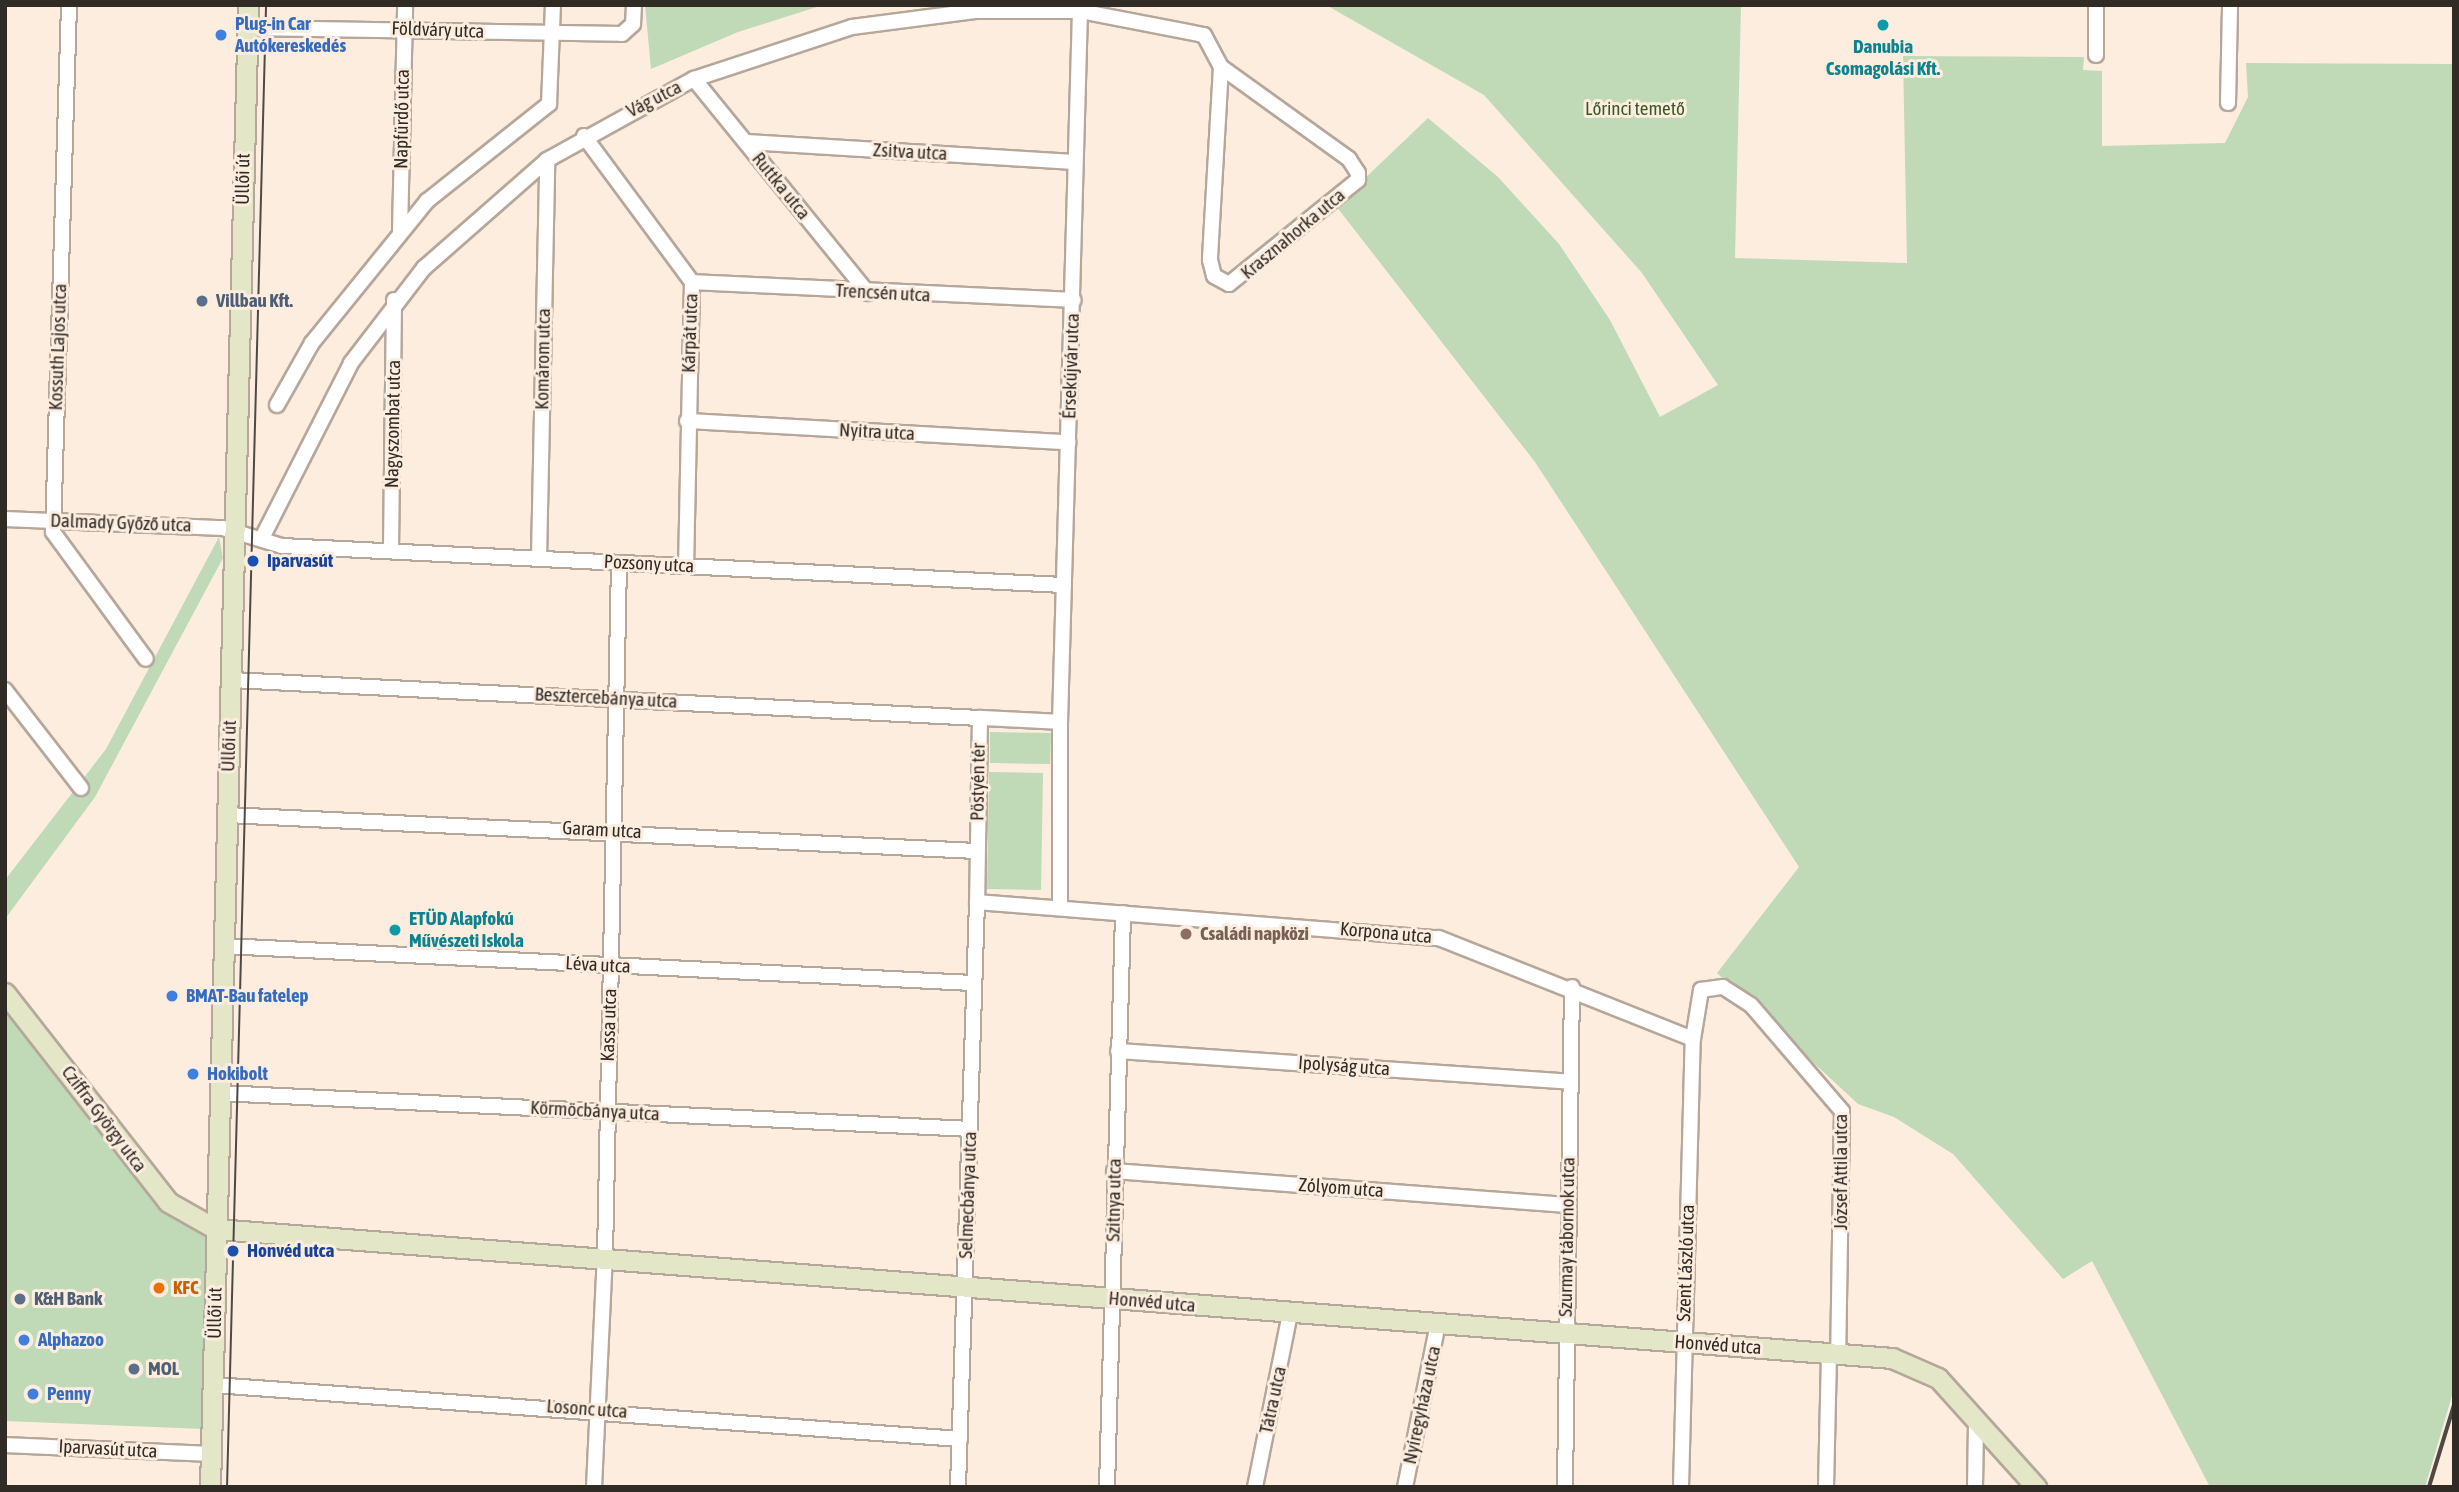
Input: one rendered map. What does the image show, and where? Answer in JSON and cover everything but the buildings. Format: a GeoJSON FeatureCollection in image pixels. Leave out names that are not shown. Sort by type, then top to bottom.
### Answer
{"type":"FeatureCollection","features":[{"type":"Feature","properties":{"kind":"street","name":"Kossuth Lajos utca"},"geometry":{"type":"LineString","coordinates":[[69,5],[53,532],[146,659]]}},
{"type":"Feature","properties":{"kind":"street","name":"Üllői út"},"geometry":{"type":"LineString","coordinates":[[210,1487],[219,1093],[237,533],[248,5]]}},
{"type":"Feature","properties":{"kind":"street","name":"Napfürdő utca"},"geometry":{"type":"LineString","coordinates":[[400,232],[405,5]]}},
{"type":"Feature","properties":{"kind":"street"},"geometry":{"type":"LineString","coordinates":[[277,405],[312,343],[427,201],[549,104],[553,5]]}},
{"type":"Feature","properties":{"kind":"street","name":"Földváry utca"},"geometry":{"type":"LineString","coordinates":[[247,28],[552,34],[629,30],[634,5]]}},
{"type":"Feature","properties":{"kind":"street"},"geometry":{"type":"LineString","coordinates":[[2096,5],[2096,55]]}},
{"type":"Feature","properties":{"kind":"street"},"geometry":{"type":"LineString","coordinates":[[2228,103],[2230,5]]}},
{"type":"Feature","properties":{"kind":"street","name":"Vág utca"},"geometry":{"type":"LineString","coordinates":[[262,538],[351,363],[394,300],[547,160],[583,136],[694,79],[774,47],[900,19],[1032,7],[1080,11],[1204,35],[1221,67]]}},
{"type":"Feature","properties":{"kind":"street","name":"Érsekújvár utca"},"geometry":{"type":"LineString","coordinates":[[1060,722],[1074,300],[1080,11]]}},
{"type":"Feature","properties":{"kind":"street","name":"Krasznahorka utca"},"geometry":{"type":"LineString","coordinates":[[1221,67],[1349,159],[1358,173],[1358,180],[1229,284],[1214,276],[1210,260],[1221,67]]}},
{"type":"Feature","properties":{"kind":"street","name":"Ruttka utca"},"geometry":{"type":"LineString","coordinates":[[694,79],[868,293]]}},
{"type":"Feature","properties":{"kind":"street","name":"Kárpát utca"},"geometry":{"type":"LineString","coordinates":[[583,136],[692,282],[686,566]]}},
{"type":"Feature","properties":{"kind":"street","name":"Zsitva utca"},"geometry":{"type":"LineString","coordinates":[[746,142],[1075,162]]}},
{"type":"Feature","properties":{"kind":"street","name":"Komárom utca"},"geometry":{"type":"LineString","coordinates":[[538,558],[547,160]]}},
{"type":"Feature","properties":{"kind":"street","name":"Trencsén utca"},"geometry":{"type":"LineString","coordinates":[[692,282],[868,293],[1074,300]]}},
{"type":"Feature","properties":{"kind":"street","name":"Nagyszombat utca"},"geometry":{"type":"LineString","coordinates":[[391,548],[394,300]]}},
{"type":"Feature","properties":{"kind":"street","name":"Nyitra utca"},"geometry":{"type":"LineString","coordinates":[[687,421],[1068,442]]}},
{"type":"Feature","properties":{"kind":"street","name":"Dalmady Győző utca"},"geometry":{"type":"LineString","coordinates":[[5,519],[237,533]]}},
{"type":"Feature","properties":{"kind":"street","name":"Pozsony utca"},"geometry":{"type":"LineString","coordinates":[[237,533],[262,538],[282,546],[391,548],[619,563],[1064,585]]}},
{"type":"Feature","properties":{"kind":"street","name":"Kassa utca"},"geometry":{"type":"LineString","coordinates":[[594,1487],[606,1255],[619,563]]}},
{"type":"Feature","properties":{"kind":"street","name":"Besztercebánya utca"},"geometry":{"type":"LineString","coordinates":[[232,680],[980,718]]}},
{"type":"Feature","properties":{"kind":"street"},"geometry":{"type":"LineString","coordinates":[[5,690],[81,788]]}},
{"type":"Feature","properties":{"kind":"street","name":"Pöstyén tér"},"geometry":{"type":"LineString","coordinates":[[977,902],[980,718],[1060,722]]}},
{"type":"Feature","properties":{"kind":"street"},"geometry":{"type":"LineString","coordinates":[[977,902],[1060,907],[1060,722]]}},
{"type":"Feature","properties":{"kind":"street","name":"Garam utca"},"geometry":{"type":"LineString","coordinates":[[227,815],[614,830],[977,851]]}},
{"type":"Feature","properties":{"kind":"street","name":"Selmecbánya utca"},"geometry":{"type":"LineString","coordinates":[[958,1487],[977,902]]}},
{"type":"Feature","properties":{"kind":"street","name":"Korpona utca"},"geometry":{"type":"LineString","coordinates":[[1060,907],[1419,934],[1572,987],[1693,1039]]}},
{"type":"Feature","properties":{"kind":"street","name":"Szitnya utca"},"geometry":{"type":"LineString","coordinates":[[1107,1487],[1114,1171],[1124,912]]}},
{"type":"Feature","properties":{"kind":"street","name":"Léva utca"},"geometry":{"type":"LineString","coordinates":[[224,946],[973,983]]}},
{"type":"Feature","properties":{"kind":"street","name":"Szurmay tábornok utca"},"geometry":{"type":"LineString","coordinates":[[1565,1487],[1572,987]]}},
{"type":"Feature","properties":{"kind":"street","name":"József Attila utca"},"geometry":{"type":"LineString","coordinates":[[1693,1039],[1701,990],[1735,993],[1838,1100],[1844,1129],[1826,1487]]}},
{"type":"Feature","properties":{"kind":"street","name":"Cziffra György utca"},"geometry":{"type":"LineString","coordinates":[[5,993],[168,1202],[216,1230]]}},
{"type":"Feature","properties":{"kind":"street","name":"Szent László utca"},"geometry":{"type":"LineString","coordinates":[[1681,1487],[1693,1039]]}},
{"type":"Feature","properties":{"kind":"street","name":"Ipolyság utca"},"geometry":{"type":"LineString","coordinates":[[1118,1051],[1571,1082]]}},
{"type":"Feature","properties":{"kind":"street","name":"Körmöcbánya utca"},"geometry":{"type":"LineString","coordinates":[[219,1093],[970,1129]]}},
{"type":"Feature","properties":{"kind":"street","name":"Zólyom utca"},"geometry":{"type":"LineString","coordinates":[[1114,1171],[1567,1205]]}},
{"type":"Feature","properties":{"kind":"street","name":"Honvéd utca"},"geometry":{"type":"LineString","coordinates":[[216,1230],[606,1255],[1290,1314],[1833,1354],[1925,1368],[2036,1487]]}},
{"type":"Feature","properties":{"kind":"street","name":"Tátra utca"},"geometry":{"type":"LineString","coordinates":[[1255,1487],[1290,1314]]}},
{"type":"Feature","properties":{"kind":"street","name":"Nyíregyháza utca"},"geometry":{"type":"LineString","coordinates":[[1405,1487],[1438,1323]]}},
{"type":"Feature","properties":{"kind":"street","name":"Losonc utca"},"geometry":{"type":"LineString","coordinates":[[214,1385],[597,1410],[960,1439]]}},
{"type":"Feature","properties":{"kind":"street"},"geometry":{"type":"LineString","coordinates":[[1975,1487],[1976,1421]]}},
{"type":"Feature","properties":{"kind":"street","name":"Iparvasút utca"},"geometry":{"type":"LineString","coordinates":[[5,1445],[211,1454]]}},
{"type":"Feature","properties":{"kind":"green space"},"geometry":{"type":"Polygon","coordinates":[[[645,5],[823,5],[738,32],[651,69],[645,5]]]}},
{"type":"Feature","properties":{"kind":"green space","name":"Lőrinci temető"},"geometry":{"type":"Polygon","coordinates":[[[1326,5],[1741,5],[1735,258],[1907,263],[1903,56],[2084,57],[2083,70],[2102,71],[2102,146],[2225,143],[2248,97],[2246,63],[2454,64],[2454,1389],[2425,1487],[2210,1487],[2092,1261],[2063,1279],[1953,1154],[1894,1117],[1858,1104],[1717,973],[1799,867],[1535,462],[1336,206],[1428,118],[1498,177],[1559,244],[1610,320],[1660,417],[1718,385],[1642,273],[1484,95],[1326,5]]]}},
{"type":"Feature","properties":{"kind":"green space"},"geometry":{"type":"Polygon","coordinates":[[[219,537],[223,558],[95,797],[5,919],[5,880],[106,749],[219,537]]]}},
{"type":"Feature","properties":{"kind":"green space"},"geometry":{"type":"Polygon","coordinates":[[[990,732],[1051,733],[1050,764],[990,763],[990,732]]]}},
{"type":"Feature","properties":{"kind":"green space"},"geometry":{"type":"Polygon","coordinates":[[[989,772],[1043,773],[1041,890],[987,889],[989,772]]]}},
{"type":"Feature","properties":{"kind":"green space"},"geometry":{"type":"Polygon","coordinates":[[[5,1009],[167,1195],[208,1222],[204,1429],[5,1421],[5,1009]]]}},
{"type":"Feature","properties":{"kind":"tram line"},"geometry":{"type":"LineString","coordinates":[[227,1487],[266,5]]}},
{"type":"Feature","properties":{"kind":"railway"},"geometry":{"type":"LineString","coordinates":[[2429,1487],[2454,1405]]}},
{"type":"Feature","properties":{"kind":"place","name":"Danubia Csomagolási Kft."},"geometry":{"type":"Point","coordinates":[1883,25]}},
{"type":"Feature","properties":{"kind":"place","name":"Plug-in Car Autókereskedés"},"geometry":{"type":"Point","coordinates":[221,35]}},
{"type":"Feature","properties":{"kind":"place","name":"Villbau Kft."},"geometry":{"type":"Point","coordinates":[202,301]}},
{"type":"Feature","properties":{"kind":"place","name":"Iparvasút"},"geometry":{"type":"Point","coordinates":[253,561]}},
{"type":"Feature","properties":{"kind":"place","name":"ETÜD Alapfokú Művészeti Iskola"},"geometry":{"type":"Point","coordinates":[395,930]}},
{"type":"Feature","properties":{"kind":"place","name":"Családi napközi"},"geometry":{"type":"Point","coordinates":[1186,934]}},
{"type":"Feature","properties":{"kind":"place","name":"BMAT-Bau fatelep"},"geometry":{"type":"Point","coordinates":[172,996]}},
{"type":"Feature","properties":{"kind":"place","name":"Hokibolt"},"geometry":{"type":"Point","coordinates":[193,1074]}},
{"type":"Feature","properties":{"kind":"place","name":"Honvéd utca"},"geometry":{"type":"Point","coordinates":[233,1251]}},
{"type":"Feature","properties":{"kind":"place","name":"KFC"},"geometry":{"type":"Point","coordinates":[159,1288]}},
{"type":"Feature","properties":{"kind":"place","name":"K&H Bank"},"geometry":{"type":"Point","coordinates":[20,1299]}},
{"type":"Feature","properties":{"kind":"place","name":"Alphazoo"},"geometry":{"type":"Point","coordinates":[24,1340]}},
{"type":"Feature","properties":{"kind":"place","name":"MOL"},"geometry":{"type":"Point","coordinates":[134,1369]}},
{"type":"Feature","properties":{"kind":"place","name":"Penny"},"geometry":{"type":"Point","coordinates":[33,1394]}}]}
